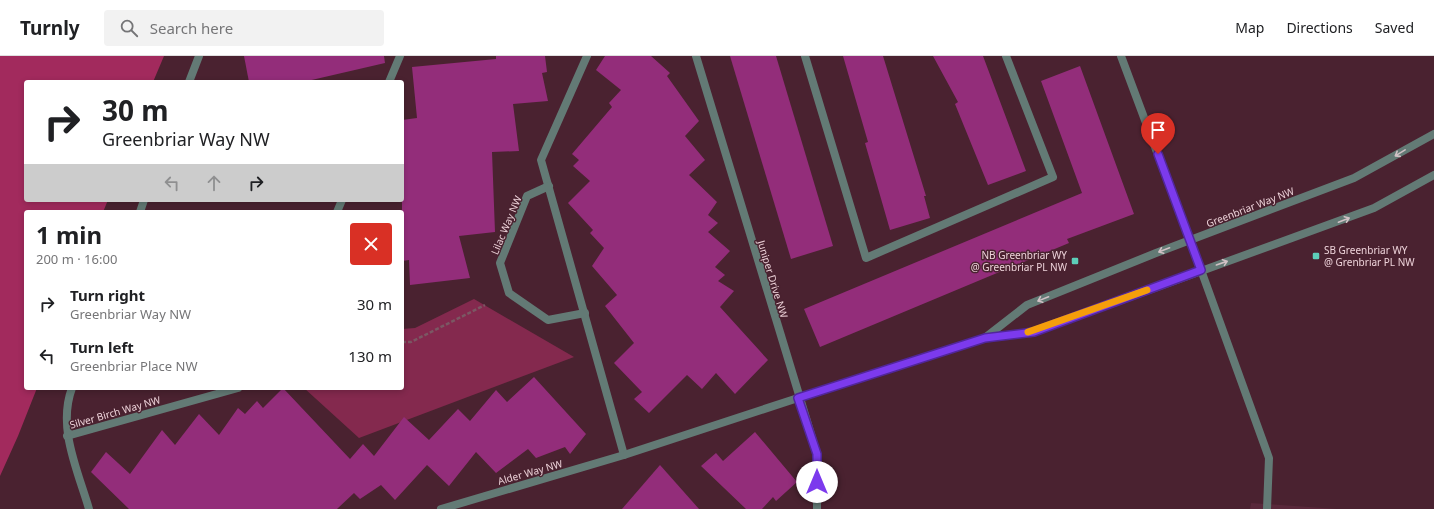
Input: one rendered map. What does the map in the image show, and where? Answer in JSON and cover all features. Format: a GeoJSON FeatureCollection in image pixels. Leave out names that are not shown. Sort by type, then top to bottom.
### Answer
{"type":"FeatureCollection","features":[{"type":"Feature","properties":{"kind":"street"},"geometry":{"type":"LineString","coordinates":[[190,80],[199,56]]}},
{"type":"Feature","properties":{"kind":"street"},"geometry":{"type":"LineString","coordinates":[[390,80],[400,56]]}},
{"type":"Feature","properties":{"kind":"street"},"geometry":{"type":"LineString","coordinates":[[587,56],[542,160],[624,455]]}},
{"type":"Feature","properties":{"kind":"street","name":"Juniper Drive NW"},"geometry":{"type":"LineString","coordinates":[[696,56],[798,398],[817,454],[817,509]]}},
{"type":"Feature","properties":{"kind":"street"},"geometry":{"type":"LineString","coordinates":[[805,56],[866,258],[1053,178],[1006,56]]}},
{"type":"Feature","properties":{"kind":"street"},"geometry":{"type":"LineString","coordinates":[[1121,56],[1269,458],[1267,509]]}},
{"type":"Feature","properties":{"kind":"street","name":"Greenbriar Way NW"},"geometry":{"type":"LineString","coordinates":[[985,338],[1026,305],[1190,240],[1354,178],[1434,134]]}},
{"type":"Feature","properties":{"kind":"street","name":"Greenbriar Way NW"},"geometry":{"type":"LineString","coordinates":[[798,398],[985,338],[1034,332],[1374,208],[1434,175]]}},
{"type":"Feature","properties":{"kind":"street","name":"Lilac Way NW"},"geometry":{"type":"LineString","coordinates":[[549,186],[527,196],[500,263],[509,293],[548,320],[585,313]]}},
{"type":"Feature","properties":{"kind":"street"},"geometry":{"type":"LineString","coordinates":[[71,390],[69,397],[67,436],[89,509]]}},
{"type":"Feature","properties":{"kind":"street","name":"Silver Birch Way NW"},"geometry":{"type":"LineString","coordinates":[[67,436],[231,390]]}},
{"type":"Feature","properties":{"kind":"street","name":"Alder Way NW"},"geometry":{"type":"LineString","coordinates":[[441,509],[624,455],[798,398]]}},
{"type":"Feature","properties":{"kind":"path"},"geometry":{"type":"LineString","coordinates":[[404,342],[411,342],[485,305]]}},
{"type":"Feature","properties":{"kind":"shaded area"},"geometry":{"type":"Polygon","coordinates":[[[0,56],[164,56],[154,80],[24,80],[24,202],[107,202],[104,210],[24,210],[24,390],[36,390],[0,476],[0,56]]]}},
{"type":"Feature","properties":{"kind":"shaded area"},"geometry":{"type":"Polygon","coordinates":[[[474,299],[574,357],[359,438],[306,390],[404,390],[404,329],[415,328],[474,299]]]}},
{"type":"Feature","properties":{"kind":"shaded area"},"geometry":{"type":"Polygon","coordinates":[[[1251,503],[1337,509],[1250,509],[1251,503]]]}},
{"type":"Feature","properties":{"kind":"building"},"geometry":{"type":"Polygon","coordinates":[[[244,56],[384,56],[385,63],[312,80],[249,80],[244,56]]]}},
{"type":"Feature","properties":{"kind":"building"},"geometry":{"type":"Polygon","coordinates":[[[496,56],[545,56],[547,72],[542,73],[548,101],[513,104],[519,151],[492,152],[495,232],[459,236],[470,278],[410,285],[409,260],[404,261],[404,210],[402,210],[402,202],[404,202],[404,120],[417,118],[412,67],[496,59],[496,56]]]}},
{"type":"Feature","properties":{"kind":"building"},"geometry":{"type":"Polygon","coordinates":[[[605,56],[651,56],[670,73],[667,76],[699,121],[685,136],[705,160],[689,175],[717,202],[708,215],[718,223],[708,232],[730,251],[715,267],[725,275],[718,281],[734,291],[720,307],[768,360],[735,394],[716,373],[702,389],[687,375],[649,413],[634,399],[642,392],[614,363],[634,343],[605,306],[617,295],[592,266],[604,248],[590,233],[593,230],[568,203],[590,181],[573,166],[579,160],[572,154],[612,107],[609,103],[621,90],[596,70],[605,56]]]}},
{"type":"Feature","properties":{"kind":"building"},"geometry":{"type":"Polygon","coordinates":[[[730,56],[776,56],[833,246],[791,259],[730,56]]]}},
{"type":"Feature","properties":{"kind":"building"},"geometry":{"type":"Polygon","coordinates":[[[843,56],[883,56],[926,196],[924,196],[930,218],[890,230],[865,143],[868,142],[843,56]]]}},
{"type":"Feature","properties":{"kind":"building"},"geometry":{"type":"Polygon","coordinates":[[[933,56],[983,56],[1026,171],[988,185],[955,104],[958,102],[933,56]]]}},
{"type":"Feature","properties":{"kind":"building"},"geometry":{"type":"Polygon","coordinates":[[[1080,66],[1134,214],[1067,239],[1069,243],[820,347],[804,309],[1082,193],[1041,81],[1080,66]]]}},
{"type":"Feature","properties":{"kind":"building"},"geometry":{"type":"Polygon","coordinates":[[[534,377],[586,434],[570,454],[565,447],[536,458],[528,449],[496,473],[476,452],[449,486],[427,465],[395,500],[381,485],[360,499],[354,493],[337,509],[129,509],[91,472],[106,452],[130,474],[162,430],[175,445],[199,414],[219,435],[238,408],[245,414],[257,401],[263,408],[281,390],[285,390],[350,459],[363,444],[374,456],[404,417],[429,440],[458,409],[470,421],[496,390],[507,402],[534,377]]]}},
{"type":"Feature","properties":{"kind":"building"},"geometry":{"type":"Polygon","coordinates":[[[755,432],[797,482],[776,501],[773,497],[762,509],[746,509],[701,466],[716,453],[723,461],[755,432]]]}},
{"type":"Feature","properties":{"kind":"building"},"geometry":{"type":"Polygon","coordinates":[[[660,465],[699,509],[622,509],[660,465]]]}},
{"type":"Feature","properties":{"kind":"slow traffic"},"geometry":{"type":"LineString","coordinates":[[1028,332],[1034,332],[1147,290]]}},
{"type":"Feature","properties":{"kind":"place","name":"SB Greenbriar WY @ Grenbriar PL NW"},"geometry":{"type":"Point","coordinates":[1316,256]}},
{"type":"Feature","properties":{"kind":"place","name":"NB Greenbriar WY @ Greenbriar PL NW"},"geometry":{"type":"Point","coordinates":[1075,261]}},
{"type":"Feature","properties":{"kind":"route"},"geometry":{"type":"LineString","coordinates":[[817,482],[817,454],[798,398],[985,338],[1034,332],[1201,270],[1158,154]]}}]}
